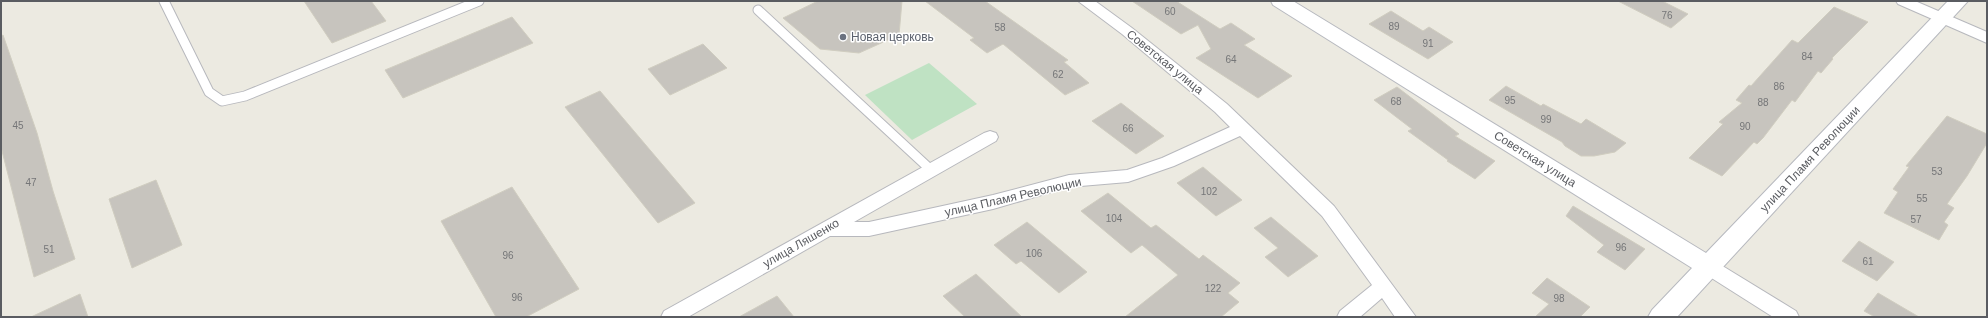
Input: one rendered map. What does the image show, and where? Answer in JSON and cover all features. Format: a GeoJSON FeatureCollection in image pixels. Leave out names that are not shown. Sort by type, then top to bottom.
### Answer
{"type":"FeatureCollection","features":[{"type":"Feature","properties":{"kind":"street","name":"Советская улица"},"geometry":{"type":"LineString","coordinates":[[1085,1],[1127,30],[1221,108],[1242,128]]}},
{"type":"Feature","properties":{"kind":"street","name":"Советская улица"},"geometry":{"type":"LineString","coordinates":[[1280,1],[1789,317]]}},
{"type":"Feature","properties":{"kind":"street"},"geometry":{"type":"LineString","coordinates":[[1903,1],[1987,38]]}},
{"type":"Feature","properties":{"kind":"street","name":"улица Пламя Революции"},"geometry":{"type":"LineString","coordinates":[[1661,317],[1959,1]]}},
{"type":"Feature","properties":{"kind":"street","name":"улица Пламя Революции"},"geometry":{"type":"LineString","coordinates":[[827,229],[868,229],[993,202],[1069,181],[1128,176],[1168,162],[1242,128]]}},
{"type":"Feature","properties":{"kind":"street"},"geometry":{"type":"LineString","coordinates":[[1242,128],[1328,211],[1406,317]]}},
{"type":"Feature","properties":{"kind":"street","name":"улица Ляшенко"},"geometry":{"type":"LineString","coordinates":[[671,317],[990,137]]}},
{"type":"Feature","properties":{"kind":"street"},"geometry":{"type":"LineString","coordinates":[[1347,317],[1383,286]]}},
{"type":"Feature","properties":{"kind":"lane"},"geometry":{"type":"LineString","coordinates":[[164,1],[209,92],[222,101],[245,96],[479,1]]}},
{"type":"Feature","properties":{"kind":"lane"},"geometry":{"type":"LineString","coordinates":[[758,10],[931,170]]}},
{"type":"Feature","properties":{"kind":"green space"},"geometry":{"type":"Polygon","coordinates":[[[929,63],[977,104],[912,140],[865,95],[929,63]]]}},
{"type":"Feature","properties":{"kind":"building"},"geometry":{"type":"Polygon","coordinates":[[[304,1],[371,1],[386,21],[332,43],[304,1]]]}},
{"type":"Feature","properties":{"kind":"building"},"geometry":{"type":"Polygon","coordinates":[[[818,1],[902,1],[899,35],[859,53],[820,49],[783,18],[818,1]]]}},
{"type":"Feature","properties":{"kind":"building"},"geometry":{"type":"Polygon","coordinates":[[[925,1],[985,1],[1068,60],[1064,62],[1089,83],[1065,95],[1003,44],[987,53],[970,40],[974,38],[925,1]]]}},
{"type":"Feature","properties":{"kind":"building"},"geometry":{"type":"Polygon","coordinates":[[[1132,1],[1176,1],[1220,29],[1231,23],[1255,39],[1244,45],[1292,76],[1258,98],[1196,58],[1211,49],[1198,25],[1181,34],[1132,1]]]}},
{"type":"Feature","properties":{"kind":"building"},"geometry":{"type":"Polygon","coordinates":[[[1618,1],[1662,1],[1688,14],[1671,28],[1618,1]]]}},
{"type":"Feature","properties":{"kind":"building"},"geometry":{"type":"Polygon","coordinates":[[[1834,7],[1868,22],[1832,58],[1833,59],[1821,73],[1818,71],[1795,102],[1792,100],[1763,138],[1757,144],[1754,142],[1722,176],[1689,158],[1723,124],[1719,122],[1742,103],[1736,100],[1749,85],[1751,86],[1792,40],[1798,43],[1834,7]]]}},
{"type":"Feature","properties":{"kind":"building"},"geometry":{"type":"Polygon","coordinates":[[[1391,11],[1423,31],[1429,27],[1453,42],[1428,59],[1369,24],[1391,11]]]}},
{"type":"Feature","properties":{"kind":"building"},"geometry":{"type":"Polygon","coordinates":[[[512,17],[533,43],[403,98],[385,70],[512,17]]]}},
{"type":"Feature","properties":{"kind":"building"},"geometry":{"type":"Polygon","coordinates":[[[3,35],[37,133],[53,191],[75,259],[34,277],[1,147],[1,36],[3,35]]]}},
{"type":"Feature","properties":{"kind":"building"},"geometry":{"type":"Polygon","coordinates":[[[703,44],[727,68],[670,95],[648,69],[703,44]]]}},
{"type":"Feature","properties":{"kind":"building"},"geometry":{"type":"Polygon","coordinates":[[[1506,86],[1541,106],[1543,104],[1581,124],[1586,119],[1626,143],[1615,152],[1594,156],[1581,156],[1565,146],[1562,142],[1489,100],[1506,86]]]}},
{"type":"Feature","properties":{"kind":"building"},"geometry":{"type":"Polygon","coordinates":[[[1397,87],[1459,134],[1455,136],[1495,161],[1475,179],[1447,161],[1448,160],[1408,131],[1412,129],[1374,100],[1397,87]]]}},
{"type":"Feature","properties":{"kind":"building"},"geometry":{"type":"Polygon","coordinates":[[[600,91],[695,203],[658,223],[565,107],[600,91]]]}},
{"type":"Feature","properties":{"kind":"building"},"geometry":{"type":"Polygon","coordinates":[[[1121,103],[1164,136],[1136,154],[1092,121],[1121,103]]]}},
{"type":"Feature","properties":{"kind":"building"},"geometry":{"type":"Polygon","coordinates":[[[1947,116],[1987,134],[1987,143],[1967,176],[1947,204],[1954,208],[1944,222],[1948,225],[1939,240],[1884,213],[1898,192],[1893,189],[1909,167],[1906,166],[1947,116]]]}},
{"type":"Feature","properties":{"kind":"building"},"geometry":{"type":"Polygon","coordinates":[[[1203,167],[1242,200],[1216,216],[1177,183],[1203,167]]]}},
{"type":"Feature","properties":{"kind":"building"},"geometry":{"type":"Polygon","coordinates":[[[156,180],[182,245],[132,268],[109,199],[156,180]]]}},
{"type":"Feature","properties":{"kind":"building"},"geometry":{"type":"Polygon","coordinates":[[[512,187],[579,289],[526,317],[496,317],[441,221],[512,187]]]}},
{"type":"Feature","properties":{"kind":"building"},"geometry":{"type":"Polygon","coordinates":[[[1108,193],[1151,228],[1156,225],[1199,259],[1203,255],[1240,283],[1228,293],[1239,302],[1221,317],[1125,317],[1178,275],[1142,245],[1131,253],[1081,211],[1108,193]]]}},
{"type":"Feature","properties":{"kind":"building"},"geometry":{"type":"Polygon","coordinates":[[[1573,206],[1645,249],[1625,270],[1597,252],[1604,245],[1566,216],[1573,206]]]}},
{"type":"Feature","properties":{"kind":"building"},"geometry":{"type":"Polygon","coordinates":[[[1271,217],[1318,256],[1288,277],[1265,257],[1278,248],[1254,228],[1271,217]]]}},
{"type":"Feature","properties":{"kind":"building"},"geometry":{"type":"Polygon","coordinates":[[[1027,222],[1087,272],[1059,293],[1021,261],[1016,264],[994,245],[1027,222]]]}},
{"type":"Feature","properties":{"kind":"building"},"geometry":{"type":"Polygon","coordinates":[[[1859,241],[1894,262],[1877,281],[1842,261],[1859,241]]]}},
{"type":"Feature","properties":{"kind":"building"},"geometry":{"type":"Polygon","coordinates":[[[976,274],[1022,317],[965,317],[943,296],[976,274]]]}},
{"type":"Feature","properties":{"kind":"building"},"geometry":{"type":"Polygon","coordinates":[[[1547,278],[1590,307],[1580,317],[1535,317],[1549,304],[1532,293],[1547,278]]]}},
{"type":"Feature","properties":{"kind":"building"},"geometry":{"type":"Polygon","coordinates":[[[1878,293],[1919,317],[1875,317],[1864,311],[1878,293]]]}},
{"type":"Feature","properties":{"kind":"building"},"geometry":{"type":"Polygon","coordinates":[[[80,294],[88,317],[31,317],[80,294]]]}},
{"type":"Feature","properties":{"kind":"building"},"geometry":{"type":"Polygon","coordinates":[[[777,296],[794,317],[739,317],[777,296]]]}},
{"type":"Feature","properties":{"kind":"place","name":"Новая церковь"},"geometry":{"type":"Point","coordinates":[843,37]}}]}
